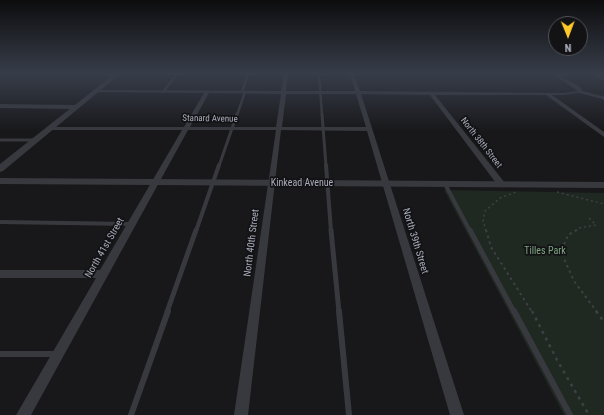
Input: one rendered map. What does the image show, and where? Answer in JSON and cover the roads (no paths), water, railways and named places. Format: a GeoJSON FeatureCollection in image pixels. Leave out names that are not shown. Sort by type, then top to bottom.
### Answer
{"type":"FeatureCollection","features":[{"type":"Feature","properties":{"kind":"street"},"geometry":{"type":"LineString","coordinates":[[0,169],[93,93]]}},
{"type":"Feature","properties":{"kind":"street","name":"North 41st Street"},"geometry":{"type":"LineString","coordinates":[[23,415],[206,93]]}},
{"type":"Feature","properties":{"kind":"street","name":"North 40th Street"},"geometry":{"type":"LineString","coordinates":[[241,415],[283,93]]}},
{"type":"Feature","properties":{"kind":"street","name":"North 39th Street"},"geometry":{"type":"LineString","coordinates":[[358,93],[457,415]]}},
{"type":"Feature","properties":{"kind":"street","name":"North 38th Street"},"geometry":{"type":"LineString","coordinates":[[431,93],[502,185]]}},
{"type":"Feature","properties":{"kind":"street"},"geometry":{"type":"LineString","coordinates":[[474,93],[577,93]]}},
{"type":"Feature","properties":{"kind":"street"},"geometry":{"type":"LineString","coordinates":[[547,94],[604,135]]}},
{"type":"Feature","properties":{"kind":"street"},"geometry":{"type":"LineString","coordinates":[[0,106],[76,108]]}},
{"type":"Feature","properties":{"kind":"street","name":"Stanard Avenue"},"geometry":{"type":"LineString","coordinates":[[51,128],[186,127],[369,129]]}},
{"type":"Feature","properties":{"kind":"street","name":"Kinkead Avenue"},"geometry":{"type":"LineString","coordinates":[[0,181],[604,185]]}},
{"type":"Feature","properties":{"kind":"street"},"geometry":{"type":"LineString","coordinates":[[0,274],[103,274]]}},
{"type":"Feature","properties":{"kind":"lane"},"geometry":{"type":"LineString","coordinates":[[131,415],[212,183],[233,128],[244,93]]}},
{"type":"Feature","properties":{"kind":"lane"},"geometry":{"type":"LineString","coordinates":[[320,93],[327,184],[349,415]]}},
{"type":"Feature","properties":{"kind":"lane"},"geometry":{"type":"LineString","coordinates":[[586,93],[603,98]]}},
{"type":"Feature","properties":{"kind":"lane"},"geometry":{"type":"LineString","coordinates":[[0,140],[36,140]]}},
{"type":"Feature","properties":{"kind":"lane"},"geometry":{"type":"LineString","coordinates":[[445,184],[570,415]]}},
{"type":"Feature","properties":{"kind":"lane"},"geometry":{"type":"LineString","coordinates":[[0,222],[131,224]]}},
{"type":"Feature","properties":{"kind":"lane"},"geometry":{"type":"LineString","coordinates":[[0,354],[58,354]]}},
{"type":"Feature","properties":{"kind":"park label","name":"Tilles Park"},"geometry":{"type":"Point","coordinates":[545,251]}}]}
